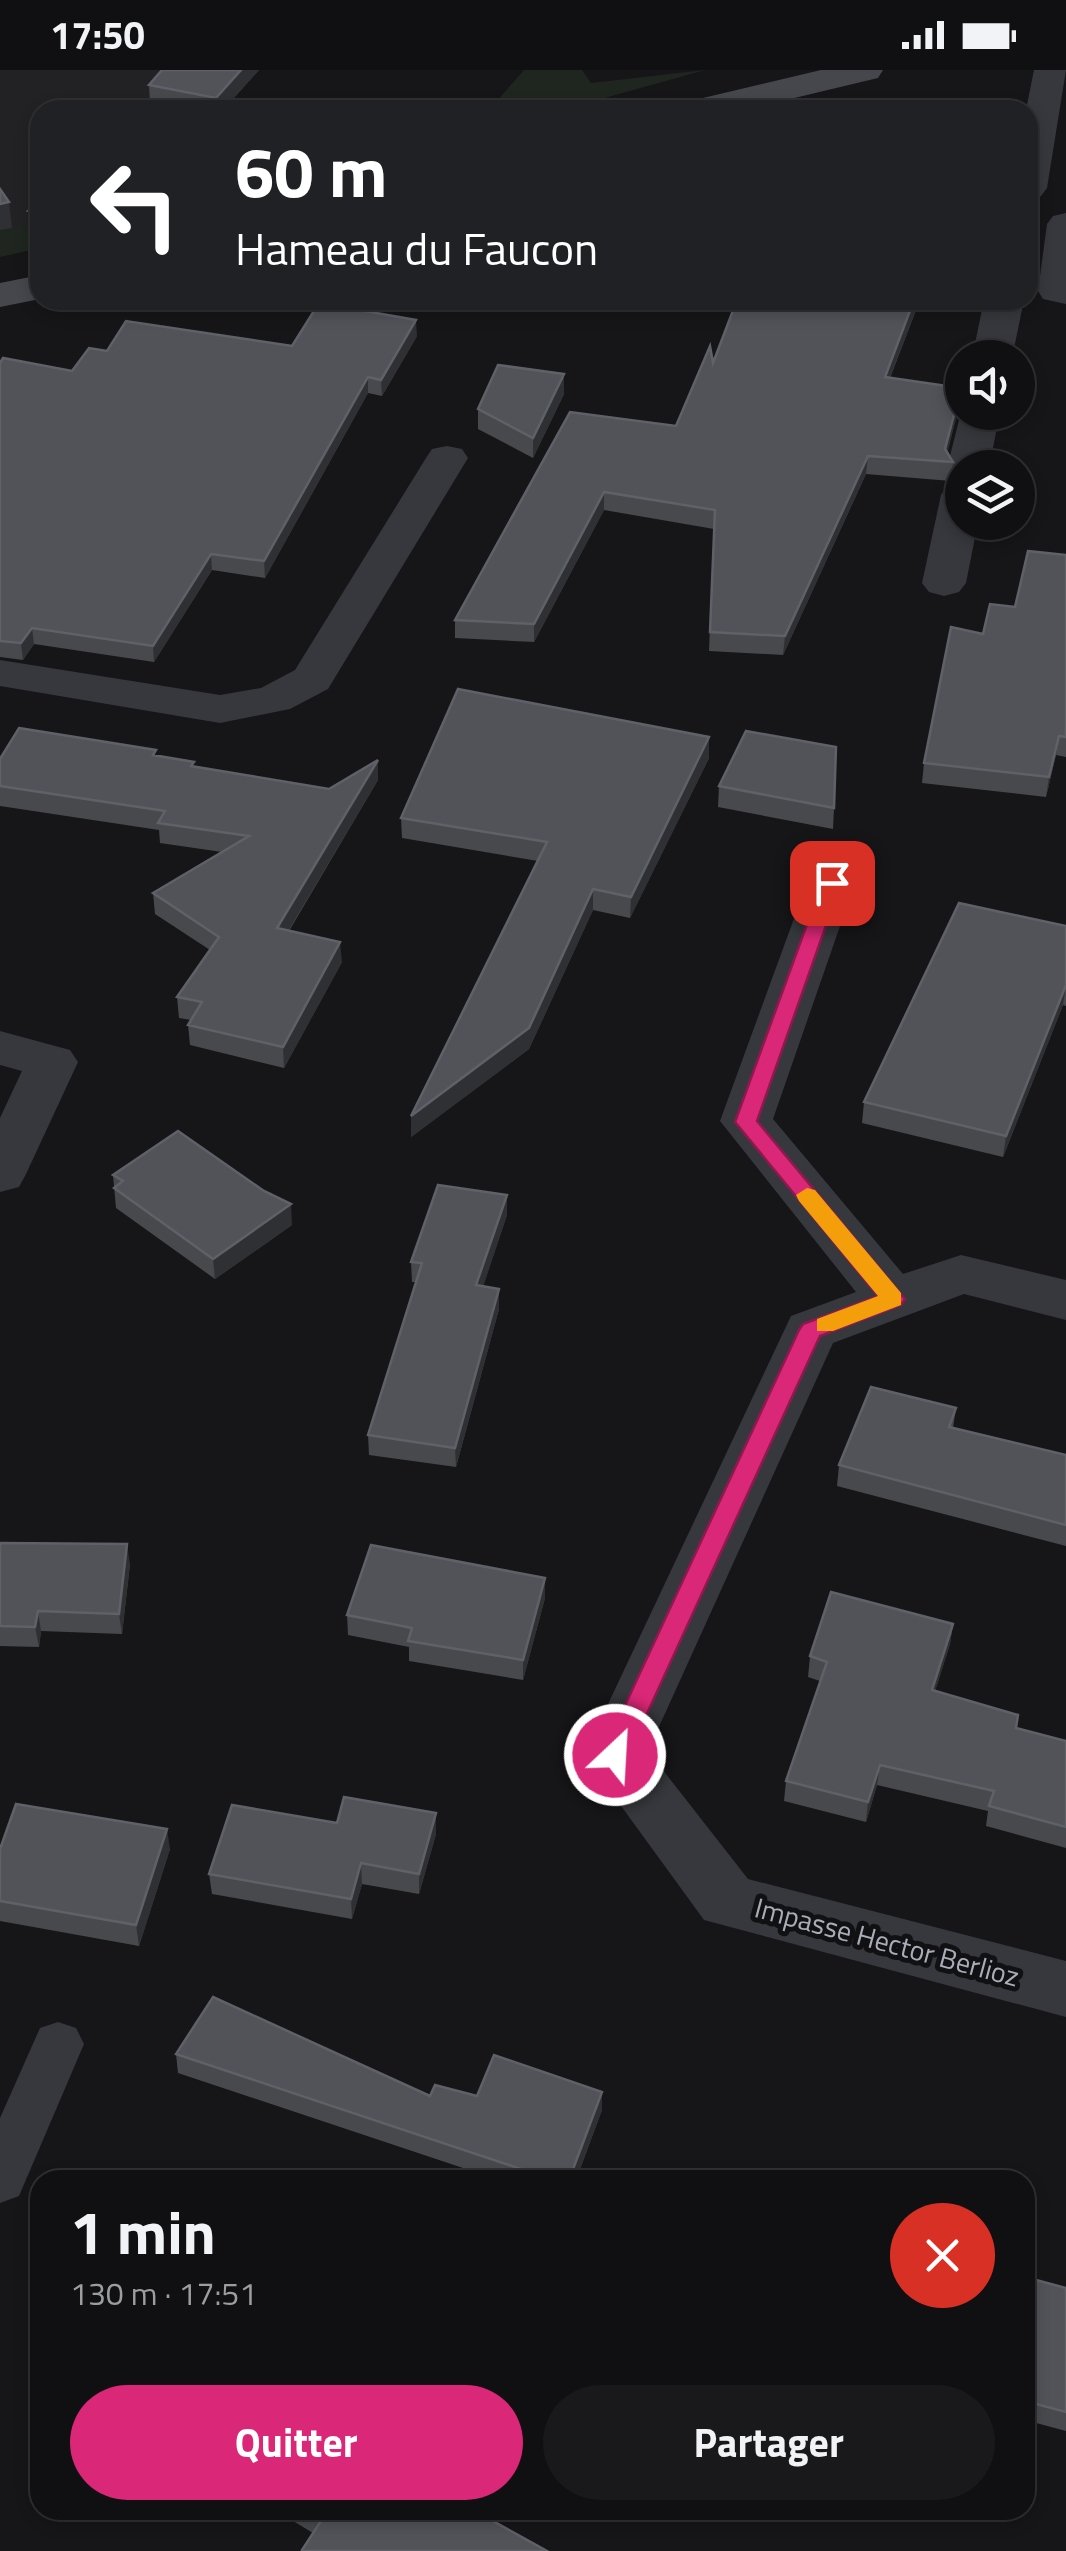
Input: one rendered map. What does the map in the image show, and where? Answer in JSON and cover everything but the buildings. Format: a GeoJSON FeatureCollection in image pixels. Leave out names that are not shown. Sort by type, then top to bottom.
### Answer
{"type":"FeatureCollection","features":[{"type":"Feature","properties":{"kind":"street"},"geometry":{"type":"LineString","coordinates":[[741,100],[866,70]]}},
{"type":"Feature","properties":{"kind":"street"},"geometry":{"type":"LineString","coordinates":[[1038,139],[1052,70]]}},
{"type":"Feature","properties":{"kind":"street"},"geometry":{"type":"LineString","coordinates":[[1066,224],[1057,291],[1066,292]]}},
{"type":"Feature","properties":{"kind":"street"},"geometry":{"type":"LineString","coordinates":[[0,295],[30,289]]}},
{"type":"Feature","properties":{"kind":"street"},"geometry":{"type":"LineString","coordinates":[[996,340],[1002,310]]}},
{"type":"Feature","properties":{"kind":"street"},"geometry":{"type":"LineString","coordinates":[[0,673],[220,709],[274,699],[312,678],[447,458]]}},
{"type":"Feature","properties":{"kind":"street"},"geometry":{"type":"LineString","coordinates":[[944,583],[953,540]]}},
{"type":"Feature","properties":{"kind":"street"},"geometry":{"type":"LineString","coordinates":[[832,883],[746,1122],[893,1299]]}},
{"type":"Feature","properties":{"kind":"street"},"geometry":{"type":"LineString","coordinates":[[0,1048],[52,1062],[0,1174]]}},
{"type":"Feature","properties":{"kind":"street","name":"Impasse Hector Berlioz"},"geometry":{"type":"LineString","coordinates":[[1066,1300],[961,1274],[811,1330],[615,1755],[727,1900],[1066,1989]]}},
{"type":"Feature","properties":{"kind":"lane"},"geometry":{"type":"LineString","coordinates":[[0,2179],[58,2044]]}},
{"type":"Feature","properties":{"kind":"shaded area"},"geometry":{"type":"Polygon","coordinates":[[[0,70],[259,70],[232,100],[30,100],[30,246],[0,253],[0,70]]]}},
{"type":"Feature","properties":{"kind":"shaded area"},"geometry":{"type":"Polygon","coordinates":[[[524,70],[582,70],[591,83],[705,70],[598,100],[498,100],[524,70]]]}},
{"type":"Feature","properties":{"kind":"shaded area"},"geometry":{"type":"Polygon","coordinates":[[[30,224],[30,250],[0,257],[0,230],[30,224]]]}},
{"type":"Feature","properties":{"kind":"slow traffic"},"geometry":{"type":"LineString","coordinates":[[807,1195],[893,1299],[825,1325]]}},
{"type":"Feature","properties":{"kind":"route"},"geometry":{"type":"LineString","coordinates":[[615,1755],[811,1330],[893,1299],[746,1122],[832,883]]}}]}
